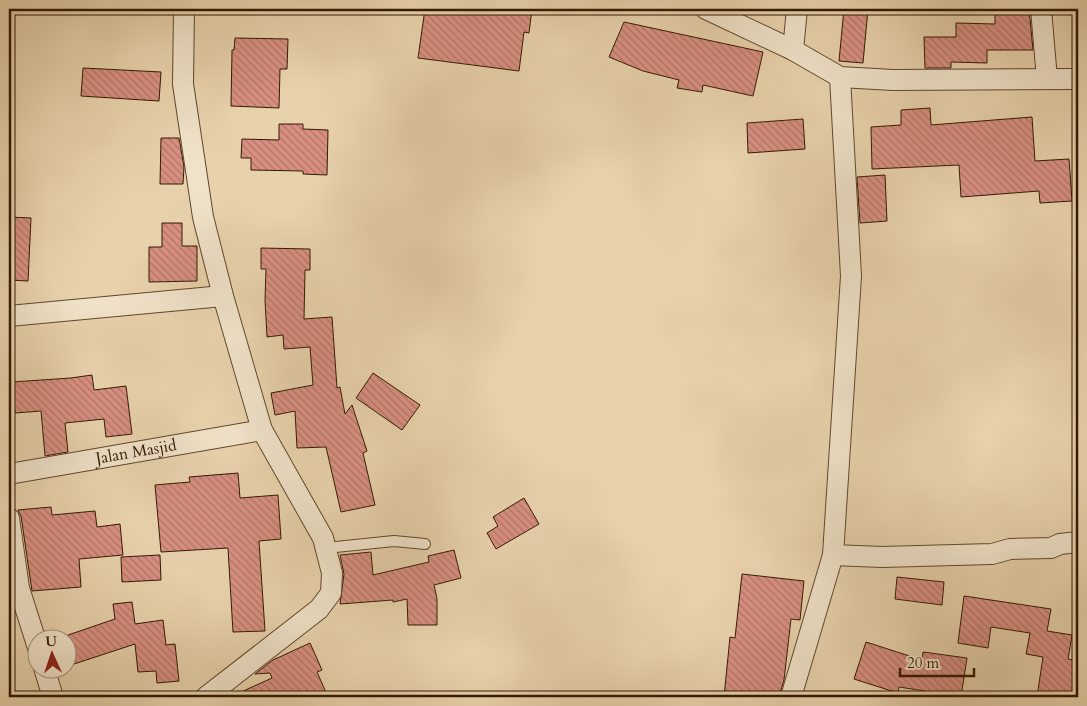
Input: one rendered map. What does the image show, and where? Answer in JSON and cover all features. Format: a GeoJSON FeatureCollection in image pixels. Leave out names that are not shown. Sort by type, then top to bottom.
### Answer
{"type":"FeatureCollection","features":[{"type":"Feature","properties":{"kind":"street"},"geometry":{"type":"LineString","coordinates":[[184,9],[184,93],[203,217],[222,296],[262,430],[323,538],[332,573],[330,593],[319,609],[206,697]]}},
{"type":"Feature","properties":{"kind":"street"},"geometry":{"type":"LineString","coordinates":[[706,9],[793,50],[840,77],[893,80],[1078,79]]}},
{"type":"Feature","properties":{"kind":"street"},"geometry":{"type":"LineString","coordinates":[[793,50],[797,9]]}},
{"type":"Feature","properties":{"kind":"street"},"geometry":{"type":"LineString","coordinates":[[1041,9],[1047,79]]}},
{"type":"Feature","properties":{"kind":"street"},"geometry":{"type":"LineString","coordinates":[[791,697],[833,556],[851,276],[840,77]]}},
{"type":"Feature","properties":{"kind":"street"},"geometry":{"type":"LineString","coordinates":[[9,316],[222,296]]}},
{"type":"Feature","properties":{"kind":"street","name":"Jalan Masjid"},"geometry":{"type":"LineString","coordinates":[[9,474],[262,430]]}},
{"type":"Feature","properties":{"kind":"street"},"geometry":{"type":"LineString","coordinates":[[9,518],[19,588],[32,628]]}},
{"type":"Feature","properties":{"kind":"street"},"geometry":{"type":"LineString","coordinates":[[833,556],[882,557],[992,554],[1010,549],[1051,548],[1060,544],[1078,542]]}},
{"type":"Feature","properties":{"kind":"street"},"geometry":{"type":"LineString","coordinates":[[47,678],[53,697]]}},
{"type":"Feature","properties":{"kind":"lane"},"geometry":{"type":"LineString","coordinates":[[326,548],[394,541],[425,544]]}},
{"type":"Feature","properties":{"kind":"building"},"geometry":{"type":"Polygon","coordinates":[[[425,9],[532,9],[529,33],[524,32],[519,71],[418,58],[425,9]]]}},
{"type":"Feature","properties":{"kind":"building"},"geometry":{"type":"Polygon","coordinates":[[[844,9],[868,9],[863,63],[839,61],[844,9]]]}},
{"type":"Feature","properties":{"kind":"building"},"geometry":{"type":"Polygon","coordinates":[[[995,9],[1029,9],[1033,50],[987,50],[987,63],[951,62],[951,68],[925,68],[924,37],[956,37],[956,23],[995,24],[995,9]]]}},
{"type":"Feature","properties":{"kind":"building"},"geometry":{"type":"Polygon","coordinates":[[[624,22],[763,52],[753,96],[703,85],[702,92],[677,88],[679,80],[643,71],[609,57],[624,22]]]}},
{"type":"Feature","properties":{"kind":"building"},"geometry":{"type":"Polygon","coordinates":[[[235,38],[288,39],[287,69],[280,69],[279,108],[231,106],[232,50],[234,50],[235,38]]]}},
{"type":"Feature","properties":{"kind":"building"},"geometry":{"type":"Polygon","coordinates":[[[83,68],[161,72],[159,101],[81,96],[83,68]]]}},
{"type":"Feature","properties":{"kind":"building"},"geometry":{"type":"Polygon","coordinates":[[[930,108],[931,125],[1032,117],[1035,161],[1069,159],[1072,201],[1040,203],[1039,191],[961,197],[959,165],[872,169],[871,127],[901,125],[901,110],[930,108]]]}},
{"type":"Feature","properties":{"kind":"building"},"geometry":{"type":"Polygon","coordinates":[[[803,119],[805,149],[748,153],[747,123],[803,119]]]}},
{"type":"Feature","properties":{"kind":"building"},"geometry":{"type":"Polygon","coordinates":[[[279,124],[303,124],[303,129],[328,130],[327,175],[303,174],[303,171],[251,170],[251,158],[241,158],[242,139],[279,140],[279,124]]]}},
{"type":"Feature","properties":{"kind":"building"},"geometry":{"type":"Polygon","coordinates":[[[161,138],[179,138],[184,167],[183,184],[160,184],[161,138]]]}},
{"type":"Feature","properties":{"kind":"building"},"geometry":{"type":"Polygon","coordinates":[[[885,175],[887,221],[860,223],[857,177],[885,175]]]}},
{"type":"Feature","properties":{"kind":"building"},"geometry":{"type":"Polygon","coordinates":[[[9,217],[31,218],[28,281],[9,280],[9,217]]]}},
{"type":"Feature","properties":{"kind":"building"},"geometry":{"type":"Polygon","coordinates":[[[162,223],[182,223],[182,246],[197,246],[197,281],[149,282],[149,247],[162,247],[162,223]]]}},
{"type":"Feature","properties":{"kind":"building"},"geometry":{"type":"Polygon","coordinates":[[[261,248],[310,249],[310,270],[305,270],[304,319],[332,317],[337,388],[340,387],[345,414],[352,405],[367,451],[363,453],[375,505],[341,512],[326,447],[297,448],[295,411],[275,415],[271,393],[313,385],[310,347],[284,349],[283,335],[267,337],[266,269],[261,269],[261,248]]]}},
{"type":"Feature","properties":{"kind":"building"},"geometry":{"type":"Polygon","coordinates":[[[373,373],[420,405],[402,430],[356,398],[373,373]]]}},
{"type":"Feature","properties":{"kind":"building"},"geometry":{"type":"Polygon","coordinates":[[[92,375],[94,390],[126,386],[132,434],[106,437],[104,419],[65,423],[68,452],[45,456],[41,411],[15,413],[12,382],[92,375]]]}},
{"type":"Feature","properties":{"kind":"building"},"geometry":{"type":"Polygon","coordinates":[[[238,473],[240,498],[278,495],[281,539],[259,541],[265,631],[233,632],[228,548],[161,552],[155,485],[190,482],[189,477],[238,473]]]}},
{"type":"Feature","properties":{"kind":"building"},"geometry":{"type":"Polygon","coordinates":[[[524,498],[539,524],[496,549],[487,533],[498,526],[493,517],[524,498]]]}},
{"type":"Feature","properties":{"kind":"building"},"geometry":{"type":"Polygon","coordinates":[[[51,507],[52,515],[95,511],[97,527],[120,524],[123,555],[79,559],[81,587],[32,591],[21,516],[18,510],[51,507]]]}},
{"type":"Feature","properties":{"kind":"building"},"geometry":{"type":"Polygon","coordinates":[[[454,550],[461,578],[434,585],[437,599],[437,625],[408,625],[407,599],[393,602],[393,600],[340,604],[344,574],[340,555],[371,552],[373,575],[429,562],[428,556],[454,550]]]}},
{"type":"Feature","properties":{"kind":"building"},"geometry":{"type":"Polygon","coordinates":[[[160,555],[161,580],[122,582],[121,557],[160,555]]]}},
{"type":"Feature","properties":{"kind":"building"},"geometry":{"type":"Polygon","coordinates":[[[742,574],[804,581],[800,620],[791,619],[784,680],[779,697],[724,697],[730,637],[735,638],[742,574]]]}},
{"type":"Feature","properties":{"kind":"building"},"geometry":{"type":"Polygon","coordinates":[[[897,577],[944,582],[942,605],[895,599],[897,577]]]}},
{"type":"Feature","properties":{"kind":"building"},"geometry":{"type":"Polygon","coordinates":[[[964,596],[1051,609],[1047,631],[1072,635],[1068,659],[1078,661],[1078,697],[1037,697],[1043,657],[1026,654],[1030,633],[991,627],[988,648],[958,643],[964,596]]]}},
{"type":"Feature","properties":{"kind":"building"},"geometry":{"type":"Polygon","coordinates":[[[132,602],[135,624],[163,620],[166,645],[175,644],[179,681],[157,683],[156,671],[138,672],[135,644],[78,663],[78,632],[115,619],[113,604],[132,602]]]}},
{"type":"Feature","properties":{"kind":"building"},"geometry":{"type":"Polygon","coordinates":[[[866,642],[922,660],[923,652],[967,658],[961,697],[936,697],[937,693],[899,687],[898,693],[854,679],[866,642]]]}},
{"type":"Feature","properties":{"kind":"building"},"geometry":{"type":"Polygon","coordinates":[[[310,643],[322,670],[317,672],[328,697],[230,697],[272,678],[270,673],[255,674],[273,660],[310,643]]]}}]}
